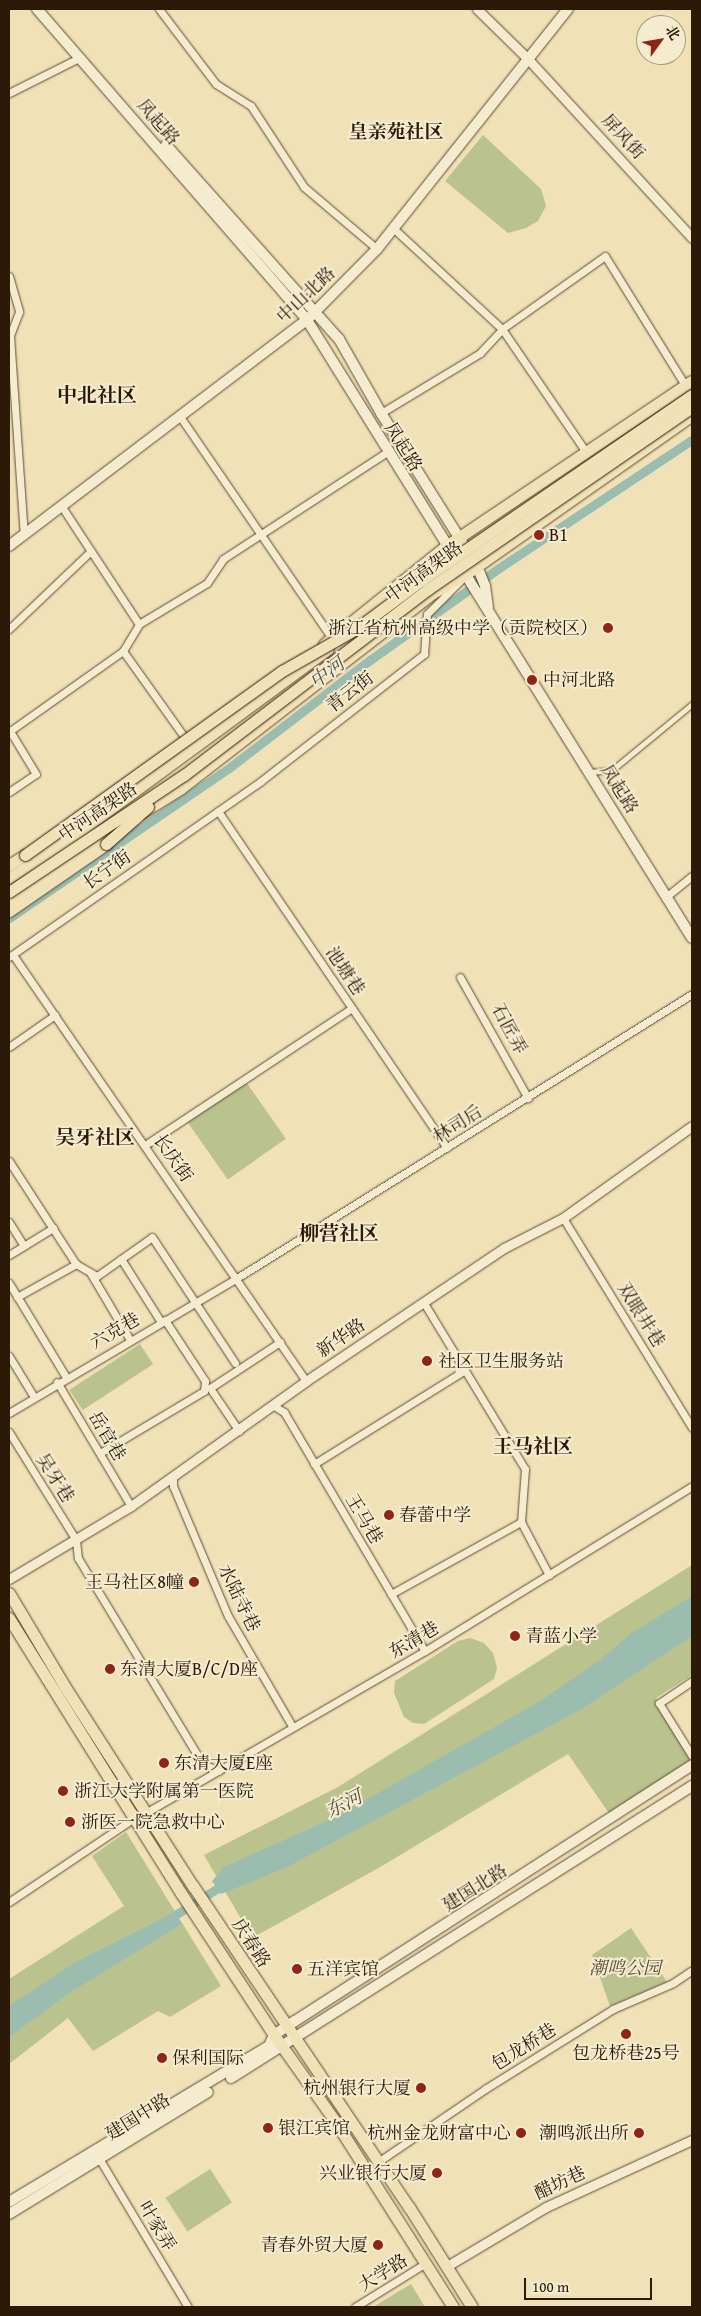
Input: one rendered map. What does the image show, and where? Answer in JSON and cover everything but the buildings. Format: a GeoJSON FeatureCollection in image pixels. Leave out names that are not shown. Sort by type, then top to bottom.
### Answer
{"type":"FeatureCollection","features":[{"type":"Feature","properties":{"kind":"main road","name":"凤起路"},"geometry":{"type":"LineString","coordinates":[[38,9],[306,320],[446,546],[468,578],[481,589],[488,610],[692,938]]}},
{"type":"Feature","properties":{"kind":"main road"},"geometry":{"type":"LineString","coordinates":[[46,9],[339,339],[381,413],[479,570],[481,589]]}},
{"type":"Feature","properties":{"kind":"main road","name":"中山北路"},"geometry":{"type":"LineString","coordinates":[[9,546],[181,418],[306,320],[377,249],[568,9]]}},
{"type":"Feature","properties":{"kind":"main road"},"geometry":{"type":"LineString","coordinates":[[9,872],[331,638],[446,546],[586,452],[690,387]]}},
{"type":"Feature","properties":{"kind":"main road","name":"中河高架路"},"geometry":{"type":"LineString","coordinates":[[9,878],[61,845],[423,579],[690,387]]}},
{"type":"Feature","properties":{"kind":"main road","name":"中河高架路"},"geometry":{"type":"LineString","coordinates":[[9,892],[184,775],[428,589],[692,407]]}},
{"type":"Feature","properties":{"kind":"main road"},"geometry":{"type":"LineString","coordinates":[[9,902],[180,789],[433,593],[468,578],[692,415]]}},
{"type":"Feature","properties":{"kind":"main road"},"geometry":{"type":"LineString","coordinates":[[9,865],[282,671],[356,629]]}},
{"type":"Feature","properties":{"kind":"main road"},"geometry":{"type":"LineString","coordinates":[[9,911],[106,844],[184,775]]}},
{"type":"Feature","properties":{"kind":"main road","name":"庆春路"},"geometry":{"type":"LineString","coordinates":[[9,1593],[65,1687],[285,2028],[289,2043],[453,2307]]}},
{"type":"Feature","properties":{"kind":"main road","name":"庆春路"},"geometry":{"type":"LineString","coordinates":[[9,1618],[181,1893],[274,2035],[289,2043],[378,2162],[472,2307]]}},
{"type":"Feature","properties":{"kind":"main road","name":"建国北路"},"geometry":{"type":"LineString","coordinates":[[274,2035],[692,1765]]}},
{"type":"Feature","properties":{"kind":"main road","name":"建国北路"},"geometry":{"type":"LineString","coordinates":[[289,2043],[692,1786]]}},
{"type":"Feature","properties":{"kind":"main road","name":"建国中路"},"geometry":{"type":"LineString","coordinates":[[9,2202],[222,2076],[269,2046],[274,2035]]}},
{"type":"Feature","properties":{"kind":"main road","name":"建国中路"},"geometry":{"type":"LineString","coordinates":[[9,2214],[289,2043]]}},
{"type":"Feature","properties":{"kind":"street"},"geometry":{"type":"LineString","coordinates":[[159,9],[216,84],[251,106],[304,187],[377,249]]}},
{"type":"Feature","properties":{"kind":"street","name":"屏风街"},"geometry":{"type":"LineString","coordinates":[[477,9],[529,60],[692,238]]}},
{"type":"Feature","properties":{"kind":"street"},"geometry":{"type":"LineString","coordinates":[[9,93],[81,57]]}},
{"type":"Feature","properties":{"kind":"street"},"geometry":{"type":"LineString","coordinates":[[393,228],[502,329],[586,452]]}},
{"type":"Feature","properties":{"kind":"street"},"geometry":{"type":"LineString","coordinates":[[381,413],[480,353],[502,329],[605,256],[690,387]]}},
{"type":"Feature","properties":{"kind":"street"},"geometry":{"type":"LineString","coordinates":[[9,276],[19,312],[10,336],[24,534]]}},
{"type":"Feature","properties":{"kind":"street"},"geometry":{"type":"LineString","coordinates":[[181,418],[331,638]]}},
{"type":"Feature","properties":{"kind":"street"},"geometry":{"type":"LineString","coordinates":[[9,792],[36,774],[10,731],[123,651],[139,624],[207,583],[223,559],[387,452]]}},
{"type":"Feature","properties":{"kind":"street"},"geometry":{"type":"LineString","coordinates":[[62,507],[139,624]]}},
{"type":"Feature","properties":{"kind":"street"},"geometry":{"type":"LineString","coordinates":[[9,628],[91,551]]}},
{"type":"Feature","properties":{"kind":"street","name":"青云街"},"geometry":{"type":"LineString","coordinates":[[218,811],[424,654],[427,614],[468,578]]}},
{"type":"Feature","properties":{"kind":"street"},"geometry":{"type":"LineString","coordinates":[[123,651],[189,743]]}},
{"type":"Feature","properties":{"kind":"street"},"geometry":{"type":"LineString","coordinates":[[590,772],[612,770],[692,704]]}},
{"type":"Feature","properties":{"kind":"street","name":"长宁街"},"geometry":{"type":"LineString","coordinates":[[11,956],[218,811]]}},
{"type":"Feature","properties":{"kind":"street","name":"池塘巷"},"geometry":{"type":"LineString","coordinates":[[218,811],[448,1148]]}},
{"type":"Feature","properties":{"kind":"street"},"geometry":{"type":"LineString","coordinates":[[667,896],[692,876]]}},
{"type":"Feature","properties":{"kind":"street","name":"长庆街"},"geometry":{"type":"LineString","coordinates":[[11,956],[55,1015],[238,1278],[306,1381]]}},
{"type":"Feature","properties":{"kind":"street","name":"石匠弄"},"geometry":{"type":"LineString","coordinates":[[460,977],[498,1040],[528,1098]]}},
{"type":"Feature","properties":{"kind":"street","name":"林司后"},"geometry":{"type":"LineString","coordinates":[[238,1278],[692,994]]}},
{"type":"Feature","properties":{"kind":"street"},"geometry":{"type":"LineString","coordinates":[[145,1145],[352,1008]]}},
{"type":"Feature","properties":{"kind":"street"},"geometry":{"type":"LineString","coordinates":[[9,1047],[55,1015]]}},
{"type":"Feature","properties":{"kind":"street","name":"新华路"},"geometry":{"type":"LineString","coordinates":[[9,1579],[131,1506],[274,1406],[306,1381],[504,1248],[563,1218],[692,1126]]}},
{"type":"Feature","properties":{"kind":"street"},"geometry":{"type":"LineString","coordinates":[[9,1161],[76,1264],[91,1274],[97,1276],[152,1237],[190,1298],[196,1302],[235,1363]]}},
{"type":"Feature","properties":{"kind":"street","name":"双眼井巷"},"geometry":{"type":"LineString","coordinates":[[563,1218],[692,1428]]}},
{"type":"Feature","properties":{"kind":"street"},"geometry":{"type":"LineString","coordinates":[[9,1222],[24,1246]]}},
{"type":"Feature","properties":{"kind":"street"},"geometry":{"type":"LineString","coordinates":[[9,1255],[53,1228]]}},
{"type":"Feature","properties":{"kind":"street"},"geometry":{"type":"LineString","coordinates":[[100,1453],[204,1391],[205,1381],[121,1260]]}},
{"type":"Feature","properties":{"kind":"street"},"geometry":{"type":"LineString","coordinates":[[17,1296],[76,1264]]}},
{"type":"Feature","properties":{"kind":"street"},"geometry":{"type":"LineString","coordinates":[[91,1274],[130,1340]]}},
{"type":"Feature","properties":{"kind":"street","name":"六克巷"},"geometry":{"type":"LineString","coordinates":[[9,1412],[57,1382],[238,1278]]}},
{"type":"Feature","properties":{"kind":"street"},"geometry":{"type":"LineString","coordinates":[[9,1283],[66,1377]]}},
{"type":"Feature","properties":{"kind":"street"},"geometry":{"type":"LineString","coordinates":[[424,1303],[525,1469],[521,1522],[549,1575]]}},
{"type":"Feature","properties":{"kind":"street"},"geometry":{"type":"LineString","coordinates":[[239,1431],[210,1388],[280,1342]]}},
{"type":"Feature","properties":{"kind":"street"},"geometry":{"type":"LineString","coordinates":[[9,1356],[34,1397]]}},
{"type":"Feature","properties":{"kind":"street"},"geometry":{"type":"LineString","coordinates":[[314,1464],[465,1370]]}},
{"type":"Feature","properties":{"kind":"street","name":"岳官巷"},"geometry":{"type":"LineString","coordinates":[[57,1382],[131,1506]]}},
{"type":"Feature","properties":{"kind":"street","name":"王马巷"},"geometry":{"type":"LineString","coordinates":[[274,1406],[284,1412],[425,1651]]}},
{"type":"Feature","properties":{"kind":"street","name":"吴牙巷"},"geometry":{"type":"LineString","coordinates":[[9,1432],[76,1540],[78,1558],[203,1764],[219,1770]]}},
{"type":"Feature","properties":{"kind":"street","name":"水陆寺巷"},"geometry":{"type":"LineString","coordinates":[[173,1477],[173,1486],[228,1616],[292,1726]]}},
{"type":"Feature","properties":{"kind":"street","name":"东清巷"},"geometry":{"type":"LineString","coordinates":[[147,1812],[292,1726],[425,1651],[692,1486]]}},
{"type":"Feature","properties":{"kind":"street"},"geometry":{"type":"LineString","coordinates":[[391,1594],[521,1522]]}},
{"type":"Feature","properties":{"kind":"street"},"geometry":{"type":"LineString","coordinates":[[692,1682],[659,1703],[692,1756]]}},
{"type":"Feature","properties":{"kind":"street"},"geometry":{"type":"LineString","coordinates":[[9,1902],[134,1818]]}},
{"type":"Feature","properties":{"kind":"street","name":"包龙桥巷"},"geometry":{"type":"LineString","coordinates":[[378,2162],[485,2089],[613,2009],[673,1983],[692,1970]]}},
{"type":"Feature","properties":{"kind":"street","name":"醋坊巷"},"geometry":{"type":"LineString","coordinates":[[447,2266],[546,2207],[692,2140]]}},
{"type":"Feature","properties":{"kind":"street","name":"叶家弄"},"geometry":{"type":"LineString","coordinates":[[100,2160],[188,2307]]}},
{"type":"Feature","properties":{"kind":"street","name":"大学路"},"geometry":{"type":"LineString","coordinates":[[355,2307],[426,2263]]}},
{"type":"Feature","properties":{"kind":"green space"},"geometry":{"type":"Polygon","coordinates":[[[483,135],[541,189],[546,206],[538,221],[526,228],[508,233],[445,181],[483,135]]]}},
{"type":"Feature","properties":{"kind":"green space"},"geometry":{"type":"Polygon","coordinates":[[[244,1079],[286,1139],[228,1180],[186,1120],[244,1079]]]}},
{"type":"Feature","properties":{"kind":"green space"},"geometry":{"type":"Polygon","coordinates":[[[140,1344],[153,1364],[83,1410],[70,1390],[140,1344]]]}},
{"type":"Feature","properties":{"kind":"green space"},"geometry":{"type":"Polygon","coordinates":[[[692,1565],[692,1675],[656,1698],[692,1756],[692,1765],[613,1819],[568,1754],[382,1866],[252,1938],[204,1855],[338,1787],[692,1565]]]}},
{"type":"Feature","properties":{"kind":"green space"},"geometry":{"type":"Polygon","coordinates":[[[470,1638],[484,1643],[493,1653],[497,1668],[494,1679],[424,1724],[413,1723],[404,1717],[394,1693],[395,1681],[458,1641],[470,1638]]]}},
{"type":"Feature","properties":{"kind":"green space"},"geometry":{"type":"Polygon","coordinates":[[[126,1832],[221,1986],[170,2017],[158,2011],[93,2051],[68,2018],[9,2064],[9,1979],[124,1906],[92,1856],[126,1832]]]}},
{"type":"Feature","properties":{"kind":"green space","name":"潮鸣公园"},"geometry":{"type":"Polygon","coordinates":[[[631,1928],[667,1982],[610,2006],[592,1955],[631,1928]]]}},
{"type":"Feature","properties":{"kind":"green space"},"geometry":{"type":"Polygon","coordinates":[[[210,2169],[232,2203],[187,2231],[166,2198],[210,2169]]]}},
{"type":"Feature","properties":{"kind":"green space"},"geometry":{"type":"Polygon","coordinates":[[[411,2284],[425,2307],[373,2307],[411,2284]]]}},
{"type":"Feature","properties":{"kind":"shaded area"},"geometry":{"type":"Polygon","coordinates":[[[692,1596],[692,1636],[580,1710],[287,1867],[221,1894],[212,1881],[224,1867],[336,1817],[542,1700],[600,1660],[630,1634],[692,1596]]]}},
{"type":"Feature","properties":{"kind":"shaded area"},"geometry":{"type":"Polygon","coordinates":[[[175,1912],[182,1924],[69,1993],[9,2037],[9,2006],[77,1961],[175,1912]]]}},
{"type":"Feature","properties":{"kind":"waterway","name":"中河"},"geometry":{"type":"LineString","coordinates":[[9,918],[229,768],[370,660],[499,568],[692,440]]}},
{"type":"Feature","properties":{"kind":"waterway","name":"东河"},"geometry":{"type":"LineString","coordinates":[[167,1920],[226,1883]]}},
{"type":"Feature","properties":{"kind":"place","name":"B1"},"geometry":{"type":"Point","coordinates":[539,535]}},
{"type":"Feature","properties":{"kind":"place","name":"浙江省杭州高级中学（贡院校区）"},"geometry":{"type":"Point","coordinates":[608,628]}},
{"type":"Feature","properties":{"kind":"place","name":"中河北路"},"geometry":{"type":"Point","coordinates":[532,680]}},
{"type":"Feature","properties":{"kind":"place","name":"社区卫生服务站"},"geometry":{"type":"Point","coordinates":[427,1361]}},
{"type":"Feature","properties":{"kind":"place","name":"春蕾中学"},"geometry":{"type":"Point","coordinates":[389,1515]}},
{"type":"Feature","properties":{"kind":"place","name":"王马社区8幢"},"geometry":{"type":"Point","coordinates":[194,1582]}},
{"type":"Feature","properties":{"kind":"place","name":"青蓝小学"},"geometry":{"type":"Point","coordinates":[515,1636]}},
{"type":"Feature","properties":{"kind":"place","name":"东清大厦B/C/D座"},"geometry":{"type":"Point","coordinates":[110,1669]}},
{"type":"Feature","properties":{"kind":"place","name":"东清大厦E座"},"geometry":{"type":"Point","coordinates":[164,1763]}},
{"type":"Feature","properties":{"kind":"place","name":"浙江大学附属第一医院"},"geometry":{"type":"Point","coordinates":[63,1791]}},
{"type":"Feature","properties":{"kind":"place","name":"浙医一院急救中心"},"geometry":{"type":"Point","coordinates":[70,1822]}},
{"type":"Feature","properties":{"kind":"place","name":"五洋宾馆"},"geometry":{"type":"Point","coordinates":[297,1969]}},
{"type":"Feature","properties":{"kind":"place","name":"包龙桥巷25号"},"geometry":{"type":"Point","coordinates":[626,2034]}},
{"type":"Feature","properties":{"kind":"place","name":"保利国际"},"geometry":{"type":"Point","coordinates":[162,2058]}},
{"type":"Feature","properties":{"kind":"place","name":"杭州银行大厦"},"geometry":{"type":"Point","coordinates":[421,2088]}},
{"type":"Feature","properties":{"kind":"place","name":"银江宾馆"},"geometry":{"type":"Point","coordinates":[268,2128]}},
{"type":"Feature","properties":{"kind":"place","name":"杭州金龙财富中心"},"geometry":{"type":"Point","coordinates":[521,2133]}},
{"type":"Feature","properties":{"kind":"place","name":"潮鸣派出所"},"geometry":{"type":"Point","coordinates":[639,2133]}},
{"type":"Feature","properties":{"kind":"place","name":"兴业银行大厦"},"geometry":{"type":"Point","coordinates":[437,2173]}},
{"type":"Feature","properties":{"kind":"place","name":"青春外贸大厦"},"geometry":{"type":"Point","coordinates":[378,2245]}},
{"type":"Feature","properties":{"kind":"district","name":"皇亲苑社区"},"geometry":{"type":"Point","coordinates":[396,132]}},
{"type":"Feature","properties":{"kind":"district","name":"中北社区"},"geometry":{"type":"Point","coordinates":[97,394]}},
{"type":"Feature","properties":{"kind":"district","name":"吴牙社区"},"geometry":{"type":"Point","coordinates":[95,1136]}},
{"type":"Feature","properties":{"kind":"district","name":"柳营社区"},"geometry":{"type":"Point","coordinates":[339,1232]}},
{"type":"Feature","properties":{"kind":"district","name":"王马社区"},"geometry":{"type":"Point","coordinates":[533,1445]}}]}
